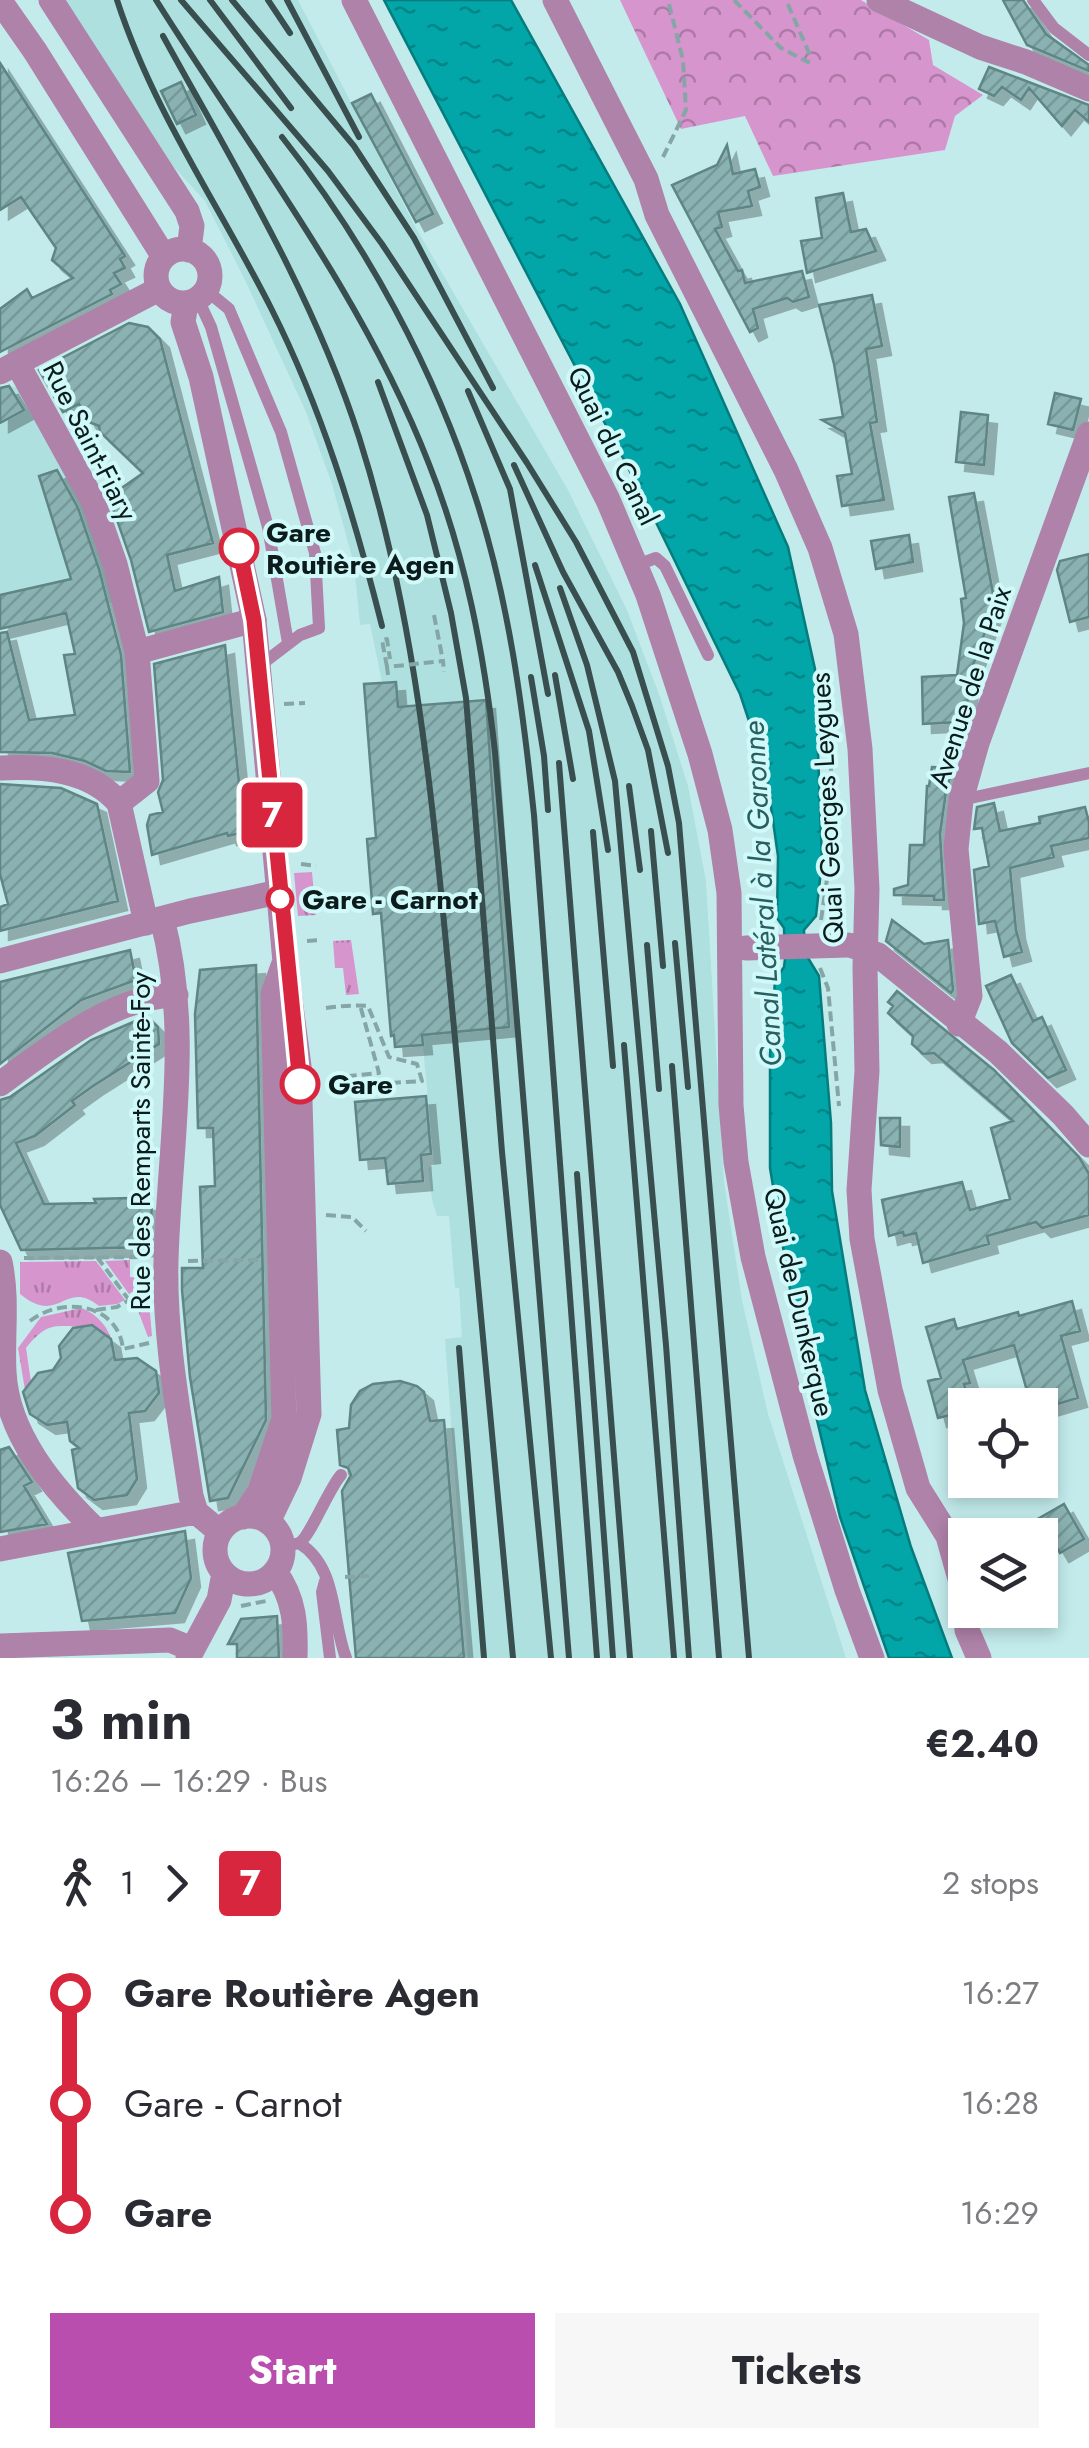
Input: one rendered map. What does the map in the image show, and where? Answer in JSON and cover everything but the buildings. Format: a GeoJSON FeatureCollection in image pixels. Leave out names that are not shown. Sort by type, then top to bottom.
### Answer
{"type":"FeatureCollection","features":[{"type":"Feature","properties":{"kind":"street"},"geometry":{"type":"LineString","coordinates":[[51,0],[190,220],[177,253],[157,268],[159,289],[169,299],[197,297]]}},
{"type":"Feature","properties":{"kind":"street","name":"Quai du Canal"},"geometry":{"type":"LineString","coordinates":[[354,0],[608,500],[637,565],[700,754],[720,830],[739,948]]}},
{"type":"Feature","properties":{"kind":"street","name":"Quai Georges Leygues"},"geometry":{"type":"LineString","coordinates":[[555,0],[646,179],[658,215],[751,395],[820,548],[846,634],[855,696],[867,890],[856,946],[867,1070],[859,1190],[862,1239],[890,1390],[918,1488],[948,1536],[964,1593],[967,1630],[979,1658]]}},
{"type":"Feature","properties":{"kind":"street"},"geometry":{"type":"LineString","coordinates":[[879,0],[980,47],[1089,89]]}},
{"type":"Feature","properties":{"kind":"street"},"geometry":{"type":"LineString","coordinates":[[0,1],[36,52],[151,240],[208,266],[210,274],[183,322],[201,377],[254,620],[289,959],[283,996],[294,1018],[299,1066],[309,1414],[288,1478],[255,1519]]}},
{"type":"Feature","properties":{"kind":"street"},"geometry":{"type":"LineString","coordinates":[[9,368],[159,289]]}},
{"type":"Feature","properties":{"kind":"street","name":"Rue Saint-Fiary"},"geometry":{"type":"LineString","coordinates":[[9,368],[93,501],[115,564],[137,652],[147,781],[119,803]]}},
{"type":"Feature","properties":{"kind":"street","name":"Avenue de la Paix"},"geometry":{"type":"LineString","coordinates":[[959,1024],[969,1004],[956,849],[962,800],[978,743],[1089,434]]}},
{"type":"Feature","properties":{"kind":"street"},"geometry":{"type":"LineString","coordinates":[[137,652],[254,620]]}},
{"type":"Feature","properties":{"kind":"street"},"geometry":{"type":"LineString","coordinates":[[0,768],[31,766],[98,781],[119,803]]}},
{"type":"Feature","properties":{"kind":"street","name":"Rue des Remparts Sainte-Foy"},"geometry":{"type":"LineString","coordinates":[[119,803],[176,995],[166,1263],[170,1346],[196,1512]]}},
{"type":"Feature","properties":{"kind":"street"},"geometry":{"type":"LineString","coordinates":[[0,961],[280,892]]}},
{"type":"Feature","properties":{"kind":"street"},"geometry":{"type":"LineString","coordinates":[[251,898],[268,914],[289,959],[272,994],[284,1419],[255,1519]]}},
{"type":"Feature","properties":{"kind":"street"},"geometry":{"type":"LineString","coordinates":[[739,948],[856,946],[878,954],[998,1052],[1064,1115],[1089,1146]]}},
{"type":"Feature","properties":{"kind":"street","name":"Quai de Dunkerque"},"geometry":{"type":"LineString","coordinates":[[739,948],[731,1105],[736,1162],[753,1256],[810,1472],[872,1658]]}},
{"type":"Feature","properties":{"kind":"street"},"geometry":{"type":"LineString","coordinates":[[968,977],[998,1052]]}},
{"type":"Feature","properties":{"kind":"street"},"geometry":{"type":"LineString","coordinates":[[0,1084],[110,1012],[144,998],[176,995]]}},
{"type":"Feature","properties":{"kind":"street"},"geometry":{"type":"LineString","coordinates":[[7,1260],[2,1358],[8,1399],[20,1434],[73,1508],[96,1530]]}},
{"type":"Feature","properties":{"kind":"street"},"geometry":{"type":"LineString","coordinates":[[0,1549],[196,1512],[220,1532]]}},
{"type":"Feature","properties":{"kind":"street"},"geometry":{"type":"LineString","coordinates":[[0,1646],[170,1640],[190,1653],[230,1590],[257,1584],[275,1572],[291,1544],[255,1519],[230,1522],[220,1532],[215,1556],[230,1590]]}},
{"type":"Feature","properties":{"kind":"street"},"geometry":{"type":"LineString","coordinates":[[275,1572],[288,1588],[295,1623],[295,1658]]}},
{"type":"Feature","properties":{"kind":"lane"},"geometry":{"type":"LineString","coordinates":[[1033,0],[1054,28],[1089,55]]}},
{"type":"Feature","properties":{"kind":"lane"},"geometry":{"type":"LineString","coordinates":[[197,297],[211,327],[268,528],[288,643]]}},
{"type":"Feature","properties":{"kind":"lane"},"geometry":{"type":"LineString","coordinates":[[197,297],[228,309],[282,432],[316,554],[320,628],[288,643],[258,667]]}},
{"type":"Feature","properties":{"kind":"lane"},"geometry":{"type":"LineString","coordinates":[[637,565],[656,558],[665,566],[708,655]]}},
{"type":"Feature","properties":{"kind":"lane"},"geometry":{"type":"LineString","coordinates":[[962,800],[1089,773]]}},
{"type":"Feature","properties":{"kind":"lane"},"geometry":{"type":"LineString","coordinates":[[291,1544],[312,1528],[328,1490],[340,1475]]}},
{"type":"Feature","properties":{"kind":"lane"},"geometry":{"type":"LineString","coordinates":[[291,1544],[316,1553],[335,1606],[346,1658]]}},
{"type":"Feature","properties":{"kind":"lane"},"geometry":{"type":"LineString","coordinates":[[325,1579],[322,1592],[330,1658]]}},
{"type":"Feature","properties":{"kind":"path"},"geometry":{"type":"LineString","coordinates":[[668,0],[683,60],[686,98],[684,116],[672,134]]}},
{"type":"Feature","properties":{"kind":"path"},"geometry":{"type":"LineString","coordinates":[[734,0],[781,48],[808,62],[809,53],[786,0]]}},
{"type":"Feature","properties":{"kind":"path"},"geometry":{"type":"LineString","coordinates":[[434,615],[444,672]]}},
{"type":"Feature","properties":{"kind":"path"},"geometry":{"type":"LineString","coordinates":[[388,674],[382,640],[387,639],[390,659]]}},
{"type":"Feature","properties":{"kind":"path"},"geometry":{"type":"LineString","coordinates":[[387,667],[443,661]]}},
{"type":"Feature","properties":{"kind":"path"},"geometry":{"type":"LineString","coordinates":[[815,926],[822,920],[826,902],[831,852],[830,709]]}},
{"type":"Feature","properties":{"kind":"path"},"geometry":{"type":"LineString","coordinates":[[294,864],[316,866]]}},
{"type":"Feature","properties":{"kind":"path"},"geometry":{"type":"LineString","coordinates":[[289,959],[322,940]]}},
{"type":"Feature","properties":{"kind":"path"},"geometry":{"type":"LineString","coordinates":[[812,958],[828,988],[840,1113]]}},
{"type":"Feature","properties":{"kind":"path"},"geometry":{"type":"LineString","coordinates":[[326,1008],[360,1005],[368,1006],[389,1058],[417,1064],[422,1081],[342,1086],[340,1077],[380,1073],[360,1005]]}},
{"type":"Feature","properties":{"kind":"path"},"geometry":{"type":"LineString","coordinates":[[320,1215],[352,1217],[366,1231]]}},
{"type":"Feature","properties":{"kind":"path"},"geometry":{"type":"LineString","coordinates":[[98,1256],[129,1300]]}},
{"type":"Feature","properties":{"kind":"path"},"geometry":{"type":"LineString","coordinates":[[7,1260],[140,1256],[166,1263],[272,1260]]}},
{"type":"Feature","properties":{"kind":"path"},"geometry":{"type":"LineString","coordinates":[[26,1324],[37,1315],[60,1307],[117,1307],[150,1285]]}},
{"type":"Feature","properties":{"kind":"path"},"geometry":{"type":"LineString","coordinates":[[96,1310],[122,1335],[123,1348],[156,1342]]}},
{"type":"Feature","properties":{"kind":"path"},"geometry":{"type":"LineString","coordinates":[[230,1590],[268,1601]]}},
{"type":"Feature","properties":{"kind":"shaded area"},"geometry":{"type":"Polygon","coordinates":[[[63,0],[298,0],[416,228],[568,490],[627,610],[688,786],[706,881],[724,1182],[742,1300],[768,1414],[846,1658],[468,1658],[445,1339],[462,1337],[459,1288],[455,1288],[449,1216],[437,1216],[432,1200],[428,1168],[434,1165],[423,1046],[395,1047],[381,914],[373,914],[367,839],[376,838],[364,684],[382,682],[370,624],[360,625],[354,564],[332,484],[306,412],[245,280],[205,201],[162,154],[63,0]]]}},
{"type":"Feature","properties":{"kind":"shaded area"},"geometry":{"type":"Polygon","coordinates":[[[7,385],[18,388],[82,502],[117,601],[0,629],[0,389],[7,385]]]}},
{"type":"Feature","properties":{"kind":"green space"},"geometry":{"type":"Polygon","coordinates":[[[620,0],[861,0],[929,40],[933,65],[983,95],[955,116],[945,150],[773,176],[745,116],[681,129],[620,0]]]}},
{"type":"Feature","properties":{"kind":"green space"},"geometry":{"type":"Polygon","coordinates":[[[312,872],[316,915],[298,916],[294,873],[312,872]]]}},
{"type":"Feature","properties":{"kind":"green space"},"geometry":{"type":"Polygon","coordinates":[[[351,940],[359,994],[346,995],[343,968],[335,968],[333,941],[351,940]]]}},
{"type":"Feature","properties":{"kind":"green space"},"geometry":{"type":"Polygon","coordinates":[[[130,1260],[130,1277],[150,1279],[129,1294],[105,1261],[130,1260]]]}},
{"type":"Feature","properties":{"kind":"green space"},"geometry":{"type":"Polygon","coordinates":[[[96,1261],[125,1300],[99,1306],[78,1297],[44,1306],[20,1294],[20,1262],[96,1261]]]}},
{"type":"Feature","properties":{"kind":"green space"},"geometry":{"type":"Polygon","coordinates":[[[148,1290],[152,1336],[148,1337],[134,1300],[148,1290]]]}},
{"type":"Feature","properties":{"kind":"green space"},"geometry":{"type":"Polygon","coordinates":[[[81,1308],[100,1320],[111,1339],[92,1325],[56,1326],[42,1332],[26,1348],[31,1382],[25,1390],[18,1348],[41,1317],[81,1308]]]}},
{"type":"Feature","properties":{"kind":"water"},"geometry":{"type":"Polygon","coordinates":[[[384,0],[511,0],[680,304],[788,547],[815,669],[822,861],[816,916],[804,930],[805,953],[819,976],[831,1123],[832,1191],[865,1390],[911,1547],[952,1658],[889,1658],[840,1517],[799,1344],[770,1168],[770,1055],[775,980],[785,959],[784,928],[777,918],[778,856],[766,772],[740,694],[648,506],[384,0]]]}},
{"type":"Feature","properties":{"kind":"railway"},"geometry":{"type":"LineString","coordinates":[[117,0],[168,119],[271,308],[306,385],[348,503],[382,626]]}},
{"type":"Feature","properties":{"kind":"railway"},"geometry":{"type":"LineString","coordinates":[[156,0],[304,226],[372,342],[429,464],[463,570],[479,642],[495,752],[569,1658]]}},
{"type":"Feature","properties":{"kind":"railway"},"geometry":{"type":"LineString","coordinates":[[181,0],[328,171],[382,244],[576,542],[633,652],[668,766],[679,823],[749,1658]]}},
{"type":"Feature","properties":{"kind":"railway"},"geometry":{"type":"LineString","coordinates":[[210,0],[291,108]]}},
{"type":"Feature","properties":{"kind":"railway"},"geometry":{"type":"LineString","coordinates":[[232,0],[354,146],[414,238],[493,388]]}},
{"type":"Feature","properties":{"kind":"railway"},"geometry":{"type":"LineString","coordinates":[[268,0],[290,33]]}},
{"type":"Feature","properties":{"kind":"railway"},"geometry":{"type":"LineString","coordinates":[[287,0],[359,137]]}},
{"type":"Feature","properties":{"kind":"railway"},"geometry":{"type":"LineString","coordinates":[[163,36],[271,232],[319,333],[359,437],[397,582],[432,804],[513,1658]]}},
{"type":"Feature","properties":{"kind":"railway"},"geometry":{"type":"LineString","coordinates":[[282,137],[342,220],[419,356],[476,499],[506,616],[534,815],[597,1658]]}},
{"type":"Feature","properties":{"kind":"railway"},"geometry":{"type":"LineString","coordinates":[[378,382],[427,515],[451,613],[466,698],[502,1152],[551,1658]]}},
{"type":"Feature","properties":{"kind":"railway"},"geometry":{"type":"LineString","coordinates":[[468,391],[510,489],[548,694]]}},
{"type":"Feature","properties":{"kind":"railway"},"geometry":{"type":"LineString","coordinates":[[514,465],[563,572],[618,672],[632,706],[648,750],[668,853]]}},
{"type":"Feature","properties":{"kind":"railway"},"geometry":{"type":"LineString","coordinates":[[535,565],[589,731],[608,850]]}},
{"type":"Feature","properties":{"kind":"railway"},"geometry":{"type":"LineString","coordinates":[[560,588],[587,665],[615,781],[666,1345],[689,1658]]}},
{"type":"Feature","properties":{"kind":"railway"},"geometry":{"type":"LineString","coordinates":[[555,675],[573,779]]}},
{"type":"Feature","properties":{"kind":"railway"},"geometry":{"type":"LineString","coordinates":[[531,677],[548,810]]}},
{"type":"Feature","properties":{"kind":"railway"},"geometry":{"type":"LineString","coordinates":[[559,763],[630,1658]]}},
{"type":"Feature","properties":{"kind":"railway"},"geometry":{"type":"LineString","coordinates":[[629,786],[640,870]]}},
{"type":"Feature","properties":{"kind":"railway"},"geometry":{"type":"LineString","coordinates":[[651,831],[663,966]]}},
{"type":"Feature","properties":{"kind":"railway"},"geometry":{"type":"LineString","coordinates":[[593,832],[613,1066]]}},
{"type":"Feature","properties":{"kind":"railway"},"geometry":{"type":"LineString","coordinates":[[675,943],[688,1087]]}},
{"type":"Feature","properties":{"kind":"railway"},"geometry":{"type":"LineString","coordinates":[[647,945],[659,1089]]}},
{"type":"Feature","properties":{"kind":"railway"},"geometry":{"type":"LineString","coordinates":[[624,1045],[674,1658]]}},
{"type":"Feature","properties":{"kind":"railway"},"geometry":{"type":"LineString","coordinates":[[672,1066],[719,1658]]}},
{"type":"Feature","properties":{"kind":"railway"},"geometry":{"type":"LineString","coordinates":[[577,1174],[613,1658]]}},
{"type":"Feature","properties":{"kind":"railway"},"geometry":{"type":"LineString","coordinates":[[459,1348],[484,1658]]}},
{"type":"Feature","properties":{"kind":"bus line","name":"7"},"geometry":{"type":"LineString","coordinates":[[239,548],[254,620],[300,1084]]}},
{"type":"Feature","properties":{"kind":"place","name":"Gare Routière Agen"},"geometry":{"type":"Point","coordinates":[239,548]}},
{"type":"Feature","properties":{"kind":"place","name":"Gare - Carnot"},"geometry":{"type":"Point","coordinates":[280,899]}},
{"type":"Feature","properties":{"kind":"place","name":"Gare"},"geometry":{"type":"Point","coordinates":[300,1084]}},
{"type":"Feature","properties":{"kind":"water label","name":"Canal Latéral à la Garonne"},"geometry":{"type":"Point","coordinates":[762,894]}}]}
